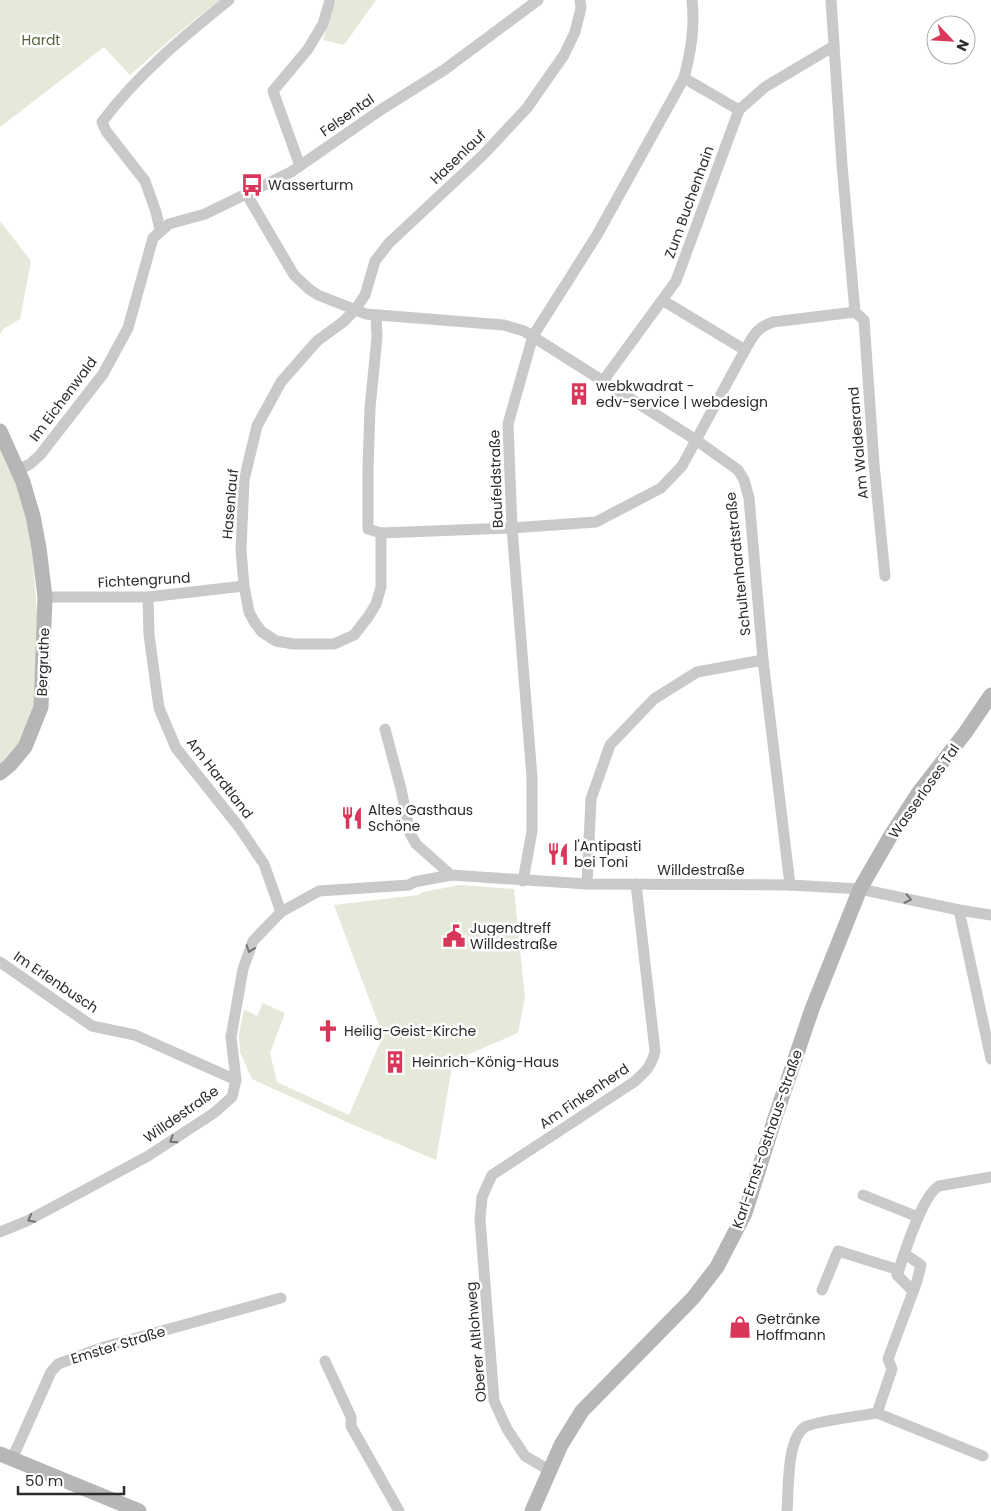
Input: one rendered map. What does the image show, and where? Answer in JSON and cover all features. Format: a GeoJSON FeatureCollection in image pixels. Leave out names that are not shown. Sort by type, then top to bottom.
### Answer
{"type":"FeatureCollection","features":[{"type":"Feature","properties":{"kind":"main road","name":"Bergruthe"},"geometry":{"type":"LineString","coordinates":[[0,431],[18,470],[32,516],[39,548],[45,597],[41,707],[25,747],[10,765],[0,773]]}},
{"type":"Feature","properties":{"kind":"main road","name":"Wasserloses Tal"},"geometry":{"type":"LineString","coordinates":[[860,889],[891,835],[920,792],[991,696]]}},
{"type":"Feature","properties":{"kind":"main road","name":"Karl-Ernst-Osthaus-Straße"},"geometry":{"type":"LineString","coordinates":[[532,1511],[561,1445],[582,1411],[693,1298],[717,1267],[726,1250],[745,1213],[812,1009],[860,889]]}},
{"type":"Feature","properties":{"kind":"main road","name":"Emster Straße"},"geometry":{"type":"LineString","coordinates":[[6,1457],[139,1511]]}},
{"type":"Feature","properties":{"kind":"street"},"geometry":{"type":"LineString","coordinates":[[160,230],[145,181],[106,131],[102,122],[113,107],[158,59],[229,0]]}},
{"type":"Feature","properties":{"kind":"street"},"geometry":{"type":"LineString","coordinates":[[300,166],[273,91],[308,49],[323,24],[330,0]]}},
{"type":"Feature","properties":{"kind":"street","name":"Felsental"},"geometry":{"type":"LineString","coordinates":[[160,230],[169,224],[205,214],[300,166],[382,109],[444,70],[538,0]]}},
{"type":"Feature","properties":{"kind":"street","name":"Hasenlauf"},"geometry":{"type":"LineString","coordinates":[[381,533],[381,587],[376,604],[354,635],[334,644],[293,644],[276,641],[262,632],[255,624],[249,612],[244,586],[241,550],[244,480],[257,426],[281,382],[317,342],[355,310],[365,295],[375,261],[389,243],[483,155],[527,108],[564,55],[575,32],[581,8],[580,0]]}},
{"type":"Feature","properties":{"kind":"street","name":"Baufeldstraße"},"geometry":{"type":"LineString","coordinates":[[522,881],[532,831],[532,778],[512,528],[508,424],[533,336],[597,235],[684,78],[691,53],[694,21],[692,0]]}},
{"type":"Feature","properties":{"kind":"street","name":"Am Waldesrand"},"geometry":{"type":"LineString","coordinates":[[831,0],[842,165],[855,312],[864,320],[874,464],[885,576]]}},
{"type":"Feature","properties":{"kind":"street"},"geometry":{"type":"LineString","coordinates":[[684,78],[738,110],[765,87],[834,46]]}},
{"type":"Feature","properties":{"kind":"street","name":"Zum Buchenhain"},"geometry":{"type":"LineString","coordinates":[[603,381],[676,280],[738,110]]}},
{"type":"Feature","properties":{"kind":"street","name":"Schultenhardtstraße"},"geometry":{"type":"LineString","coordinates":[[247,194],[294,275],[318,295],[355,310],[376,316],[504,325],[524,330],[696,440],[738,470],[744,480],[749,498],[763,660],[790,885]]}},
{"type":"Feature","properties":{"kind":"street","name":"Im Eichenwald"},"geometry":{"type":"LineString","coordinates":[[18,470],[30,464],[40,455],[103,374],[128,328],[153,238],[160,230]]}},
{"type":"Feature","properties":{"kind":"street"},"geometry":{"type":"LineString","coordinates":[[662,300],[745,350]]}},
{"type":"Feature","properties":{"kind":"street"},"geometry":{"type":"LineString","coordinates":[[376,316],[378,337],[370,408],[368,530],[381,533],[512,528],[596,522],[661,488],[682,466],[745,350],[755,333],[762,326],[774,322],[855,312]]}},
{"type":"Feature","properties":{"kind":"street","name":"Fichtengrund"},"geometry":{"type":"LineString","coordinates":[[45,597],[148,597],[244,586]]}},
{"type":"Feature","properties":{"kind":"street","name":"Am Hardtland"},"geometry":{"type":"LineString","coordinates":[[148,597],[149,635],[159,708],[176,748],[239,827],[264,864],[280,912]]}},
{"type":"Feature","properties":{"kind":"street"},"geometry":{"type":"LineString","coordinates":[[587,884],[591,799],[610,745],[654,699],[697,672],[763,660]]}},
{"type":"Feature","properties":{"kind":"street"},"geometry":{"type":"LineString","coordinates":[[386,730],[410,833],[416,844],[451,875]]}},
{"type":"Feature","properties":{"kind":"street","name":"Willdestraße"},"geometry":{"type":"LineString","coordinates":[[0,1232],[27,1221],[156,1151],[214,1113],[232,1097],[236,1080],[230,1037],[243,969],[253,942],[280,912],[319,891],[409,885],[414,882],[451,875],[587,884],[790,885],[860,889],[991,916]]}},
{"type":"Feature","properties":{"kind":"street","name":"Am Finkenherd"},"geometry":{"type":"LineString","coordinates":[[480,1220],[482,1197],[492,1175],[634,1082],[647,1070],[653,1061],[655,1051],[636,884]]}},
{"type":"Feature","properties":{"kind":"street"},"geometry":{"type":"LineString","coordinates":[[959,910],[991,1059]]}},
{"type":"Feature","properties":{"kind":"street","name":"Im Erlenbusch"},"geometry":{"type":"LineString","coordinates":[[0,962],[92,1026],[135,1035],[236,1080]]}},
{"type":"Feature","properties":{"kind":"street"},"geometry":{"type":"LineString","coordinates":[[913,1291],[897,1275],[918,1217],[933,1189],[938,1186],[991,1177]]}},
{"type":"Feature","properties":{"kind":"street"},"geometry":{"type":"LineString","coordinates":[[863,1195],[918,1217]]}},
{"type":"Feature","properties":{"kind":"street","name":"Oberer Altlohweg"},"geometry":{"type":"LineString","coordinates":[[480,1220],[494,1401],[507,1429],[525,1456],[549,1470]]}},
{"type":"Feature","properties":{"kind":"street"},"geometry":{"type":"LineString","coordinates":[[822,1290],[838,1251],[899,1270]]}},
{"type":"Feature","properties":{"kind":"street"},"geometry":{"type":"LineString","coordinates":[[877,1413],[892,1369],[888,1359],[921,1265],[905,1254]]}},
{"type":"Feature","properties":{"kind":"street","name":"Emster Straße"},"geometry":{"type":"LineString","coordinates":[[6,1457],[51,1372],[58,1364],[104,1347],[280,1298]]}},
{"type":"Feature","properties":{"kind":"street"},"geometry":{"type":"LineString","coordinates":[[324,1361],[352,1417],[351,1426],[399,1511]]}},
{"type":"Feature","properties":{"kind":"street"},"geometry":{"type":"LineString","coordinates":[[787,1511],[792,1451],[796,1436],[806,1426],[877,1413],[984,1456]]}},
{"type":"Feature","properties":{"kind":"green space","name":"Hardt"},"geometry":{"type":"Polygon","coordinates":[[[0,0],[220,0],[130,75],[104,47],[0,127],[0,0]]]}},
{"type":"Feature","properties":{"kind":"green space"},"geometry":{"type":"Polygon","coordinates":[[[336,0],[376,0],[344,45],[323,40],[336,0]]]}},
{"type":"Feature","properties":{"kind":"green space"},"geometry":{"type":"Polygon","coordinates":[[[0,221],[31,261],[20,319],[3,329],[0,334],[0,221]]]}},
{"type":"Feature","properties":{"kind":"green space"},"geometry":{"type":"Polygon","coordinates":[[[0,448],[23,501],[31,536],[38,626],[35,706],[21,743],[0,768],[0,448]]]}},
{"type":"Feature","properties":{"kind":"green space"},"geometry":{"type":"Polygon","coordinates":[[[460,885],[514,889],[525,998],[518,1033],[453,1061],[436,1160],[252,1079],[240,1052],[239,1034],[244,1009],[257,1016],[263,1003],[285,1013],[270,1053],[277,1082],[349,1115],[383,1036],[334,905],[418,895],[423,892],[460,885]]]}},
{"type":"Feature","properties":{"kind":"place","name":"Wasserturm"},"geometry":{"type":"Point","coordinates":[252,185]}},
{"type":"Feature","properties":{"kind":"place","name":"webkwadrat - edv-service | webdesign"},"geometry":{"type":"Point","coordinates":[579,394]}},
{"type":"Feature","properties":{"kind":"place","name":"Altes Gasthaus Schöne"},"geometry":{"type":"Point","coordinates":[352,818]}},
{"type":"Feature","properties":{"kind":"place","name":"l'Antipasti bei Toni"},"geometry":{"type":"Point","coordinates":[558,854]}},
{"type":"Feature","properties":{"kind":"place","name":"Jugendtreff Willdestraße"},"geometry":{"type":"Point","coordinates":[454,936]}},
{"type":"Feature","properties":{"kind":"place","name":"Heilig-Geist-Kirche"},"geometry":{"type":"Point","coordinates":[328,1031]}},
{"type":"Feature","properties":{"kind":"place","name":"Heinrich-König-Haus"},"geometry":{"type":"Point","coordinates":[395,1062]}},
{"type":"Feature","properties":{"kind":"place","name":"Getränke Hoffmann"},"geometry":{"type":"Point","coordinates":[740,1327]}}]}
